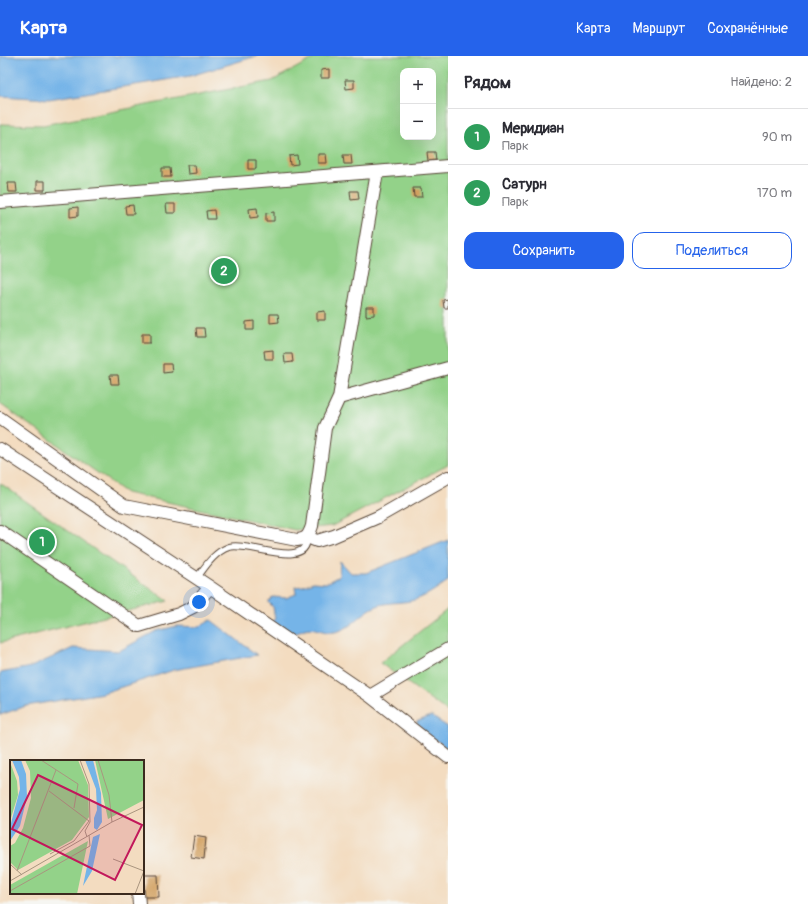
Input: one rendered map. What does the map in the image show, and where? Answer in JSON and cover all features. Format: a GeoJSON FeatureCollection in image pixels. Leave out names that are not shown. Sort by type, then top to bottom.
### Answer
{"type":"FeatureCollection","features":[{"type":"Feature","properties":{"kind":"street"},"geometry":{"type":"LineString","coordinates":[[0,202],[448,166]]}},
{"type":"Feature","properties":{"kind":"street"},"geometry":{"type":"LineString","coordinates":[[307,537],[312,526],[325,428],[340,398],[377,172]]}},
{"type":"Feature","properties":{"kind":"street"},"geometry":{"type":"LineString","coordinates":[[340,398],[448,368]]}},
{"type":"Feature","properties":{"kind":"street"},"geometry":{"type":"LineString","coordinates":[[0,418],[124,506],[297,540],[307,537],[317,541],[334,536],[378,517],[448,477]]}},
{"type":"Feature","properties":{"kind":"street"},"geometry":{"type":"LineString","coordinates":[[0,449],[210,587],[370,696],[448,757]]}},
{"type":"Feature","properties":{"kind":"street"},"geometry":{"type":"LineString","coordinates":[[0,531],[139,626],[179,614],[193,607],[210,587]]}},
{"type":"Feature","properties":{"kind":"street"},"geometry":{"type":"LineString","coordinates":[[370,696],[448,649]]}},
{"type":"Feature","properties":{"kind":"street"},"geometry":{"type":"LineString","coordinates":[[138,894],[139,904]]}},
{"type":"Feature","properties":{"kind":"lane"},"geometry":{"type":"LineString","coordinates":[[196,579],[212,558],[229,547],[248,547],[280,553],[295,554],[303,551],[307,543],[307,537]]}},
{"type":"Feature","properties":{"kind":"green space"},"geometry":{"type":"Polygon","coordinates":[[[318,56],[448,56],[448,465],[332,526],[295,530],[126,493],[0,404],[0,124],[43,125],[272,81],[318,56]]]}},
{"type":"Feature","properties":{"kind":"green space"},"geometry":{"type":"Polygon","coordinates":[[[0,483],[168,601],[0,643],[0,483]]]}},
{"type":"Feature","properties":{"kind":"green space"},"geometry":{"type":"Polygon","coordinates":[[[448,609],[448,712],[380,663],[448,609]]]}},
{"type":"Feature","properties":{"kind":"water"},"geometry":{"type":"Polygon","coordinates":[[[0,56],[257,56],[190,76],[49,99],[0,96],[0,56]]]}},
{"type":"Feature","properties":{"kind":"water"},"geometry":{"type":"Polygon","coordinates":[[[448,540],[448,581],[435,590],[415,600],[385,604],[372,608],[349,626],[339,631],[326,632],[311,628],[305,629],[291,637],[270,623],[275,619],[273,607],[268,602],[273,597],[286,598],[296,594],[295,587],[313,582],[326,583],[339,576],[340,561],[351,573],[366,573],[448,540]]]}},
{"type":"Feature","properties":{"kind":"water"},"geometry":{"type":"Polygon","coordinates":[[[211,620],[257,655],[174,670],[103,693],[26,706],[0,715],[0,673],[31,667],[73,648],[119,651],[156,631],[177,626],[199,627],[211,620]]]}},
{"type":"Feature","properties":{"kind":"water"},"geometry":{"type":"Polygon","coordinates":[[[431,716],[448,727],[448,749],[427,734],[416,722],[431,716]]]}},
{"type":"Feature","properties":{"kind":"building"},"geometry":{"type":"Polygon","coordinates":[[[329,69],[329,78],[321,78],[321,70],[329,69]]]}},
{"type":"Feature","properties":{"kind":"building"},"geometry":{"type":"Polygon","coordinates":[[[345,80],[354,80],[354,88],[346,89],[345,80]]]}},
{"type":"Feature","properties":{"kind":"building"},"geometry":{"type":"Polygon","coordinates":[[[427,152],[435,152],[436,160],[428,161],[427,152]]]}},
{"type":"Feature","properties":{"kind":"building"},"geometry":{"type":"Polygon","coordinates":[[[318,154],[326,154],[327,163],[318,163],[318,154]]]}},
{"type":"Feature","properties":{"kind":"building"},"geometry":{"type":"Polygon","coordinates":[[[297,155],[298,164],[290,165],[289,156],[297,155]]]}},
{"type":"Feature","properties":{"kind":"building"},"geometry":{"type":"Polygon","coordinates":[[[343,155],[351,155],[352,164],[344,164],[343,155]]]}},
{"type":"Feature","properties":{"kind":"building"},"geometry":{"type":"Polygon","coordinates":[[[248,160],[256,160],[256,169],[248,169],[248,160]]]}},
{"type":"Feature","properties":{"kind":"building"},"geometry":{"type":"Polygon","coordinates":[[[187,165],[195,165],[196,173],[188,174],[187,165]]]}},
{"type":"Feature","properties":{"kind":"building"},"geometry":{"type":"Polygon","coordinates":[[[162,168],[170,168],[171,177],[162,177],[162,168]]]}},
{"type":"Feature","properties":{"kind":"building"},"geometry":{"type":"Polygon","coordinates":[[[37,181],[45,181],[45,190],[37,190],[37,181]]]}},
{"type":"Feature","properties":{"kind":"building"},"geometry":{"type":"Polygon","coordinates":[[[8,183],[16,183],[17,192],[9,192],[8,183]]]}},
{"type":"Feature","properties":{"kind":"building"},"geometry":{"type":"Polygon","coordinates":[[[413,188],[421,188],[422,197],[414,197],[413,188]]]}},
{"type":"Feature","properties":{"kind":"building"},"geometry":{"type":"Polygon","coordinates":[[[350,191],[358,191],[359,199],[351,200],[350,191]]]}},
{"type":"Feature","properties":{"kind":"building"},"geometry":{"type":"Polygon","coordinates":[[[166,204],[175,204],[175,213],[167,213],[166,204]]]}},
{"type":"Feature","properties":{"kind":"building"},"geometry":{"type":"Polygon","coordinates":[[[133,205],[134,214],[126,214],[125,206],[133,205]]]}},
{"type":"Feature","properties":{"kind":"building"},"geometry":{"type":"Polygon","coordinates":[[[78,207],[78,216],[70,217],[70,208],[78,207]]]}},
{"type":"Feature","properties":{"kind":"building"},"geometry":{"type":"Polygon","coordinates":[[[257,208],[258,217],[250,218],[249,209],[257,208]]]}},
{"type":"Feature","properties":{"kind":"building"},"geometry":{"type":"Polygon","coordinates":[[[214,210],[215,219],[207,219],[206,211],[214,210]]]}},
{"type":"Feature","properties":{"kind":"building"},"geometry":{"type":"Polygon","coordinates":[[[274,212],[274,221],[266,221],[266,213],[274,212]]]}},
{"type":"Feature","properties":{"kind":"building"},"geometry":{"type":"Polygon","coordinates":[[[448,299],[448,308],[444,308],[443,300],[448,299]]]}},
{"type":"Feature","properties":{"kind":"building"},"geometry":{"type":"Polygon","coordinates":[[[366,307],[374,307],[374,315],[366,316],[366,307]]]}},
{"type":"Feature","properties":{"kind":"building"},"geometry":{"type":"Polygon","coordinates":[[[325,311],[325,320],[317,320],[317,312],[325,311]]]}},
{"type":"Feature","properties":{"kind":"building"},"geometry":{"type":"Polygon","coordinates":[[[270,314],[278,314],[279,322],[270,323],[270,314]]]}},
{"type":"Feature","properties":{"kind":"building"},"geometry":{"type":"Polygon","coordinates":[[[254,321],[254,330],[246,330],[246,322],[254,321]]]}},
{"type":"Feature","properties":{"kind":"building"},"geometry":{"type":"Polygon","coordinates":[[[196,328],[204,328],[205,337],[197,337],[196,328]]]}},
{"type":"Feature","properties":{"kind":"building"},"geometry":{"type":"Polygon","coordinates":[[[142,334],[150,334],[150,343],[142,343],[142,334]]]}},
{"type":"Feature","properties":{"kind":"building"},"geometry":{"type":"Polygon","coordinates":[[[273,350],[273,359],[265,359],[264,351],[273,350]]]}},
{"type":"Feature","properties":{"kind":"building"},"geometry":{"type":"Polygon","coordinates":[[[284,354],[292,354],[293,362],[285,363],[284,354]]]}},
{"type":"Feature","properties":{"kind":"building"},"geometry":{"type":"Polygon","coordinates":[[[163,364],[171,364],[172,372],[163,373],[163,364]]]}},
{"type":"Feature","properties":{"kind":"building"},"geometry":{"type":"Polygon","coordinates":[[[110,375],[118,375],[119,384],[111,384],[110,375]]]}},
{"type":"Feature","properties":{"kind":"building"},"geometry":{"type":"Polygon","coordinates":[[[194,836],[206,838],[204,859],[191,857],[194,836]]]}},
{"type":"Feature","properties":{"kind":"building"},"geometry":{"type":"Polygon","coordinates":[[[144,875],[158,875],[159,897],[144,897],[144,875]]]}},
{"type":"Feature","properties":{"kind":"place","name":"Сатурн"},"geometry":{"type":"Point","coordinates":[224,271]}},
{"type":"Feature","properties":{"kind":"place","name":"Меридиан"},"geometry":{"type":"Point","coordinates":[42,542]}}]}
